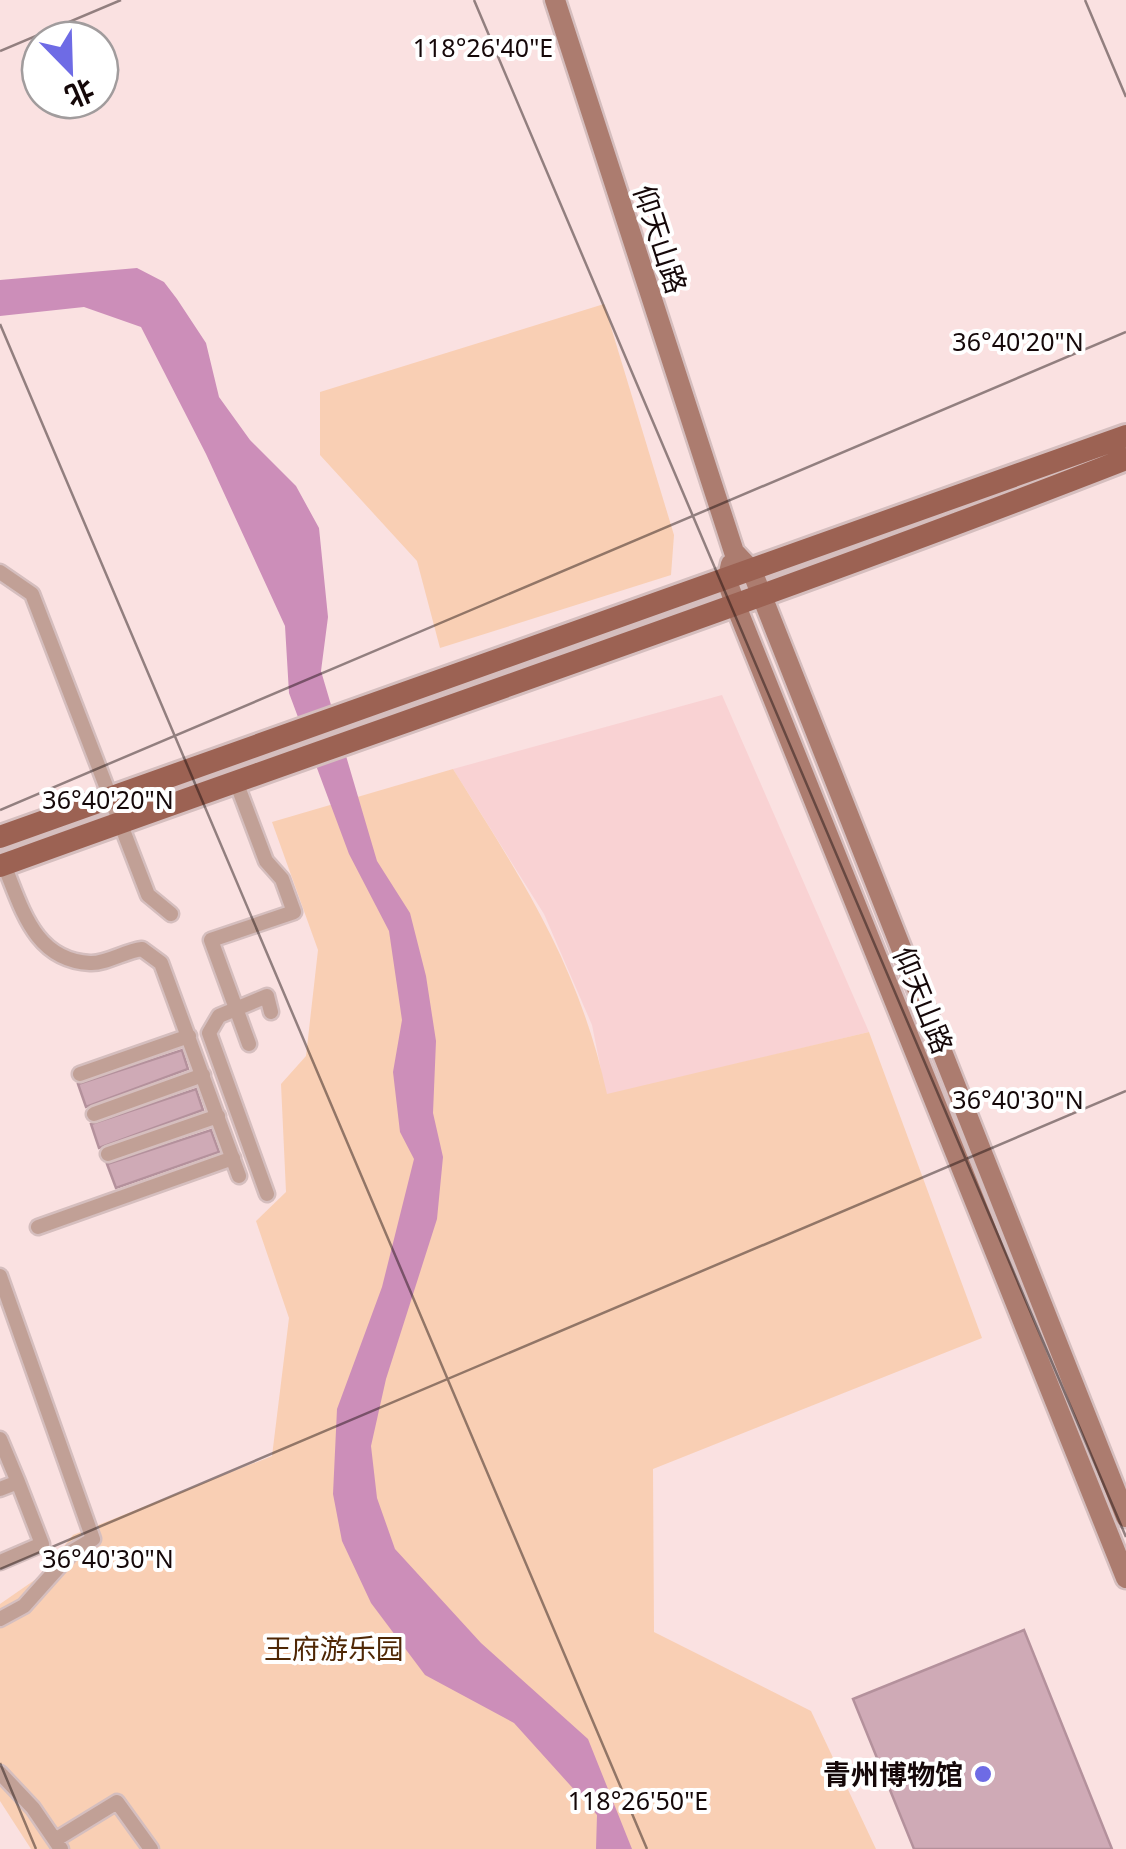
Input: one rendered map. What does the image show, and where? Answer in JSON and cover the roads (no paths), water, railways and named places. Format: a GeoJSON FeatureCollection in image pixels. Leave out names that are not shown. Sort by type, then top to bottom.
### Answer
{"type":"FeatureCollection","features":[{"type":"Feature","properties":{"kind":"main road","name":"仰天山路"},"geometry":{"type":"LineString","coordinates":[[555,0],[734,552],[752,572],[762,596],[1126,1517]]}},
{"type":"Feature","properties":{"kind":"main road"},"geometry":{"type":"LineString","coordinates":[[0,837],[1126,436]]}},
{"type":"Feature","properties":{"kind":"main road"},"geometry":{"type":"LineString","coordinates":[[2,866],[241,777],[736,606],[1126,458]]}},
{"type":"Feature","properties":{"kind":"main road"},"geometry":{"type":"LineString","coordinates":[[727,581],[734,552]]}},
{"type":"Feature","properties":{"kind":"main road","name":"仰天山路"},"geometry":{"type":"LineString","coordinates":[[727,581],[1126,1578]]}},
{"type":"Feature","properties":{"kind":"street"},"geometry":{"type":"LineString","coordinates":[[0,572],[32,594],[148,895],[170,914]]}},
{"type":"Feature","properties":{"kind":"street"},"geometry":{"type":"LineString","coordinates":[[241,777],[266,861],[282,879],[294,912],[211,940],[249,1044]]}},
{"type":"Feature","properties":{"kind":"street"},"geometry":{"type":"LineString","coordinates":[[2,866],[30,928],[55,955],[92,964],[142,949],[161,962],[239,1176]]}},
{"type":"Feature","properties":{"kind":"street"},"geometry":{"type":"LineString","coordinates":[[267,1194],[209,1033],[219,1016],[267,996],[271,1012]]}},
{"type":"Feature","properties":{"kind":"street"},"geometry":{"type":"LineString","coordinates":[[80,1074],[189,1036]]}},
{"type":"Feature","properties":{"kind":"street"},"geometry":{"type":"LineString","coordinates":[[94,1114],[203,1075]]}},
{"type":"Feature","properties":{"kind":"street"},"geometry":{"type":"LineString","coordinates":[[108,1154],[218,1116]]}},
{"type":"Feature","properties":{"kind":"street"},"geometry":{"type":"LineString","coordinates":[[38,1227],[233,1158]]}},
{"type":"Feature","properties":{"kind":"street"},"geometry":{"type":"LineString","coordinates":[[0,1276],[92,1539],[73,1552],[24,1606],[0,1619]]}},
{"type":"Feature","properties":{"kind":"street"},"geometry":{"type":"LineString","coordinates":[[0,1438],[42,1544],[0,1562]]}},
{"type":"Feature","properties":{"kind":"street"},"geometry":{"type":"LineString","coordinates":[[0,1489],[18,1482]]}},
{"type":"Feature","properties":{"kind":"street"},"geometry":{"type":"LineString","coordinates":[[0,1773],[58,1844],[117,1802],[151,1849]]}},
{"type":"Feature","properties":{"kind":"place","name":"青州博物馆"},"geometry":{"type":"Point","coordinates":[983,1774]}},
{"type":"Feature","properties":{"kind":"park label","name":"王府游乐园"},"geometry":{"type":"Point","coordinates":[334,1648]}}]}
